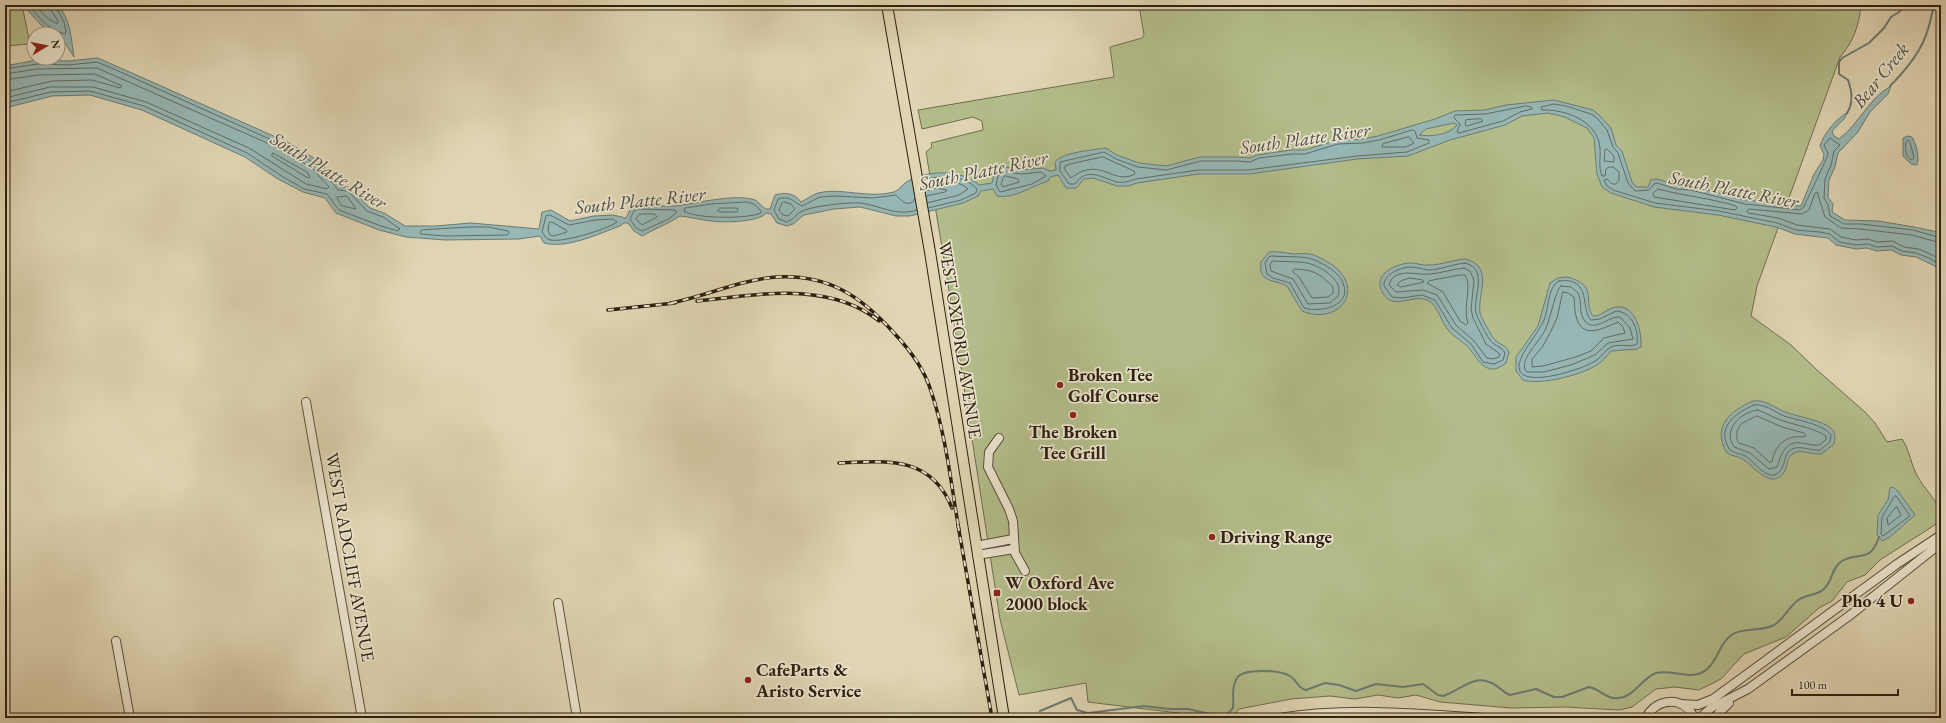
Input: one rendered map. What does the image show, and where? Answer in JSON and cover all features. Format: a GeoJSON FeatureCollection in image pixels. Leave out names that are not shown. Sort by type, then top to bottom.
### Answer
{"type":"FeatureCollection","features":[{"type":"Feature","properties":{"kind":"main road","name":"WEST OXFORD AVENUE"},"geometry":{"type":"LineString","coordinates":[[887,5],[927,233],[976,550],[999,680],[1004,718]]}},
{"type":"Feature","properties":{"kind":"main road","name":"WEST OXFORD AVENUE"},"geometry":{"type":"LineString","coordinates":[[999,680],[1011,718]]}},
{"type":"Feature","properties":{"kind":"street","name":"WEST RADCLIFF AVENUE"},"geometry":{"type":"LineString","coordinates":[[306,402],[362,718]]}},
{"type":"Feature","properties":{"kind":"street"},"geometry":{"type":"LineString","coordinates":[[999,438],[989,452],[988,464],[1009,509],[1012,521],[1014,548],[1024,571]]}},
{"type":"Feature","properties":{"kind":"street"},"geometry":{"type":"LineString","coordinates":[[1641,718],[1663,702],[1671,701],[1681,704],[1698,705],[1712,699],[1897,564],[1941,535]]}},
{"type":"Feature","properties":{"kind":"street"},"geometry":{"type":"LineString","coordinates":[[976,550],[1013,539]]}},
{"type":"Feature","properties":{"kind":"street"},"geometry":{"type":"LineString","coordinates":[[1714,718],[1720,710],[1849,616],[1941,543]]}},
{"type":"Feature","properties":{"kind":"street"},"geometry":{"type":"LineString","coordinates":[[976,550],[1014,548]]}},
{"type":"Feature","properties":{"kind":"street"},"geometry":{"type":"LineString","coordinates":[[558,603],[577,718]]}},
{"type":"Feature","properties":{"kind":"street"},"geometry":{"type":"LineString","coordinates":[[116,641],[130,718]]}},
{"type":"Feature","properties":{"kind":"street"},"geometry":{"type":"LineString","coordinates":[[1700,718],[1711,708],[1741,694]]}},
{"type":"Feature","properties":{"kind":"street"},"geometry":{"type":"LineString","coordinates":[[1681,704],[1688,709],[1694,718]]}},
{"type":"Feature","properties":{"kind":"street"},"geometry":{"type":"LineString","coordinates":[[1279,718],[1376,711],[1483,718]]}},
{"type":"Feature","properties":{"kind":"green space"},"geometry":{"type":"Polygon","coordinates":[[[5,5],[22,5],[26,26],[26,44],[5,46],[5,5]]]}},
{"type":"Feature","properties":{"kind":"green space","name":"Broken Tee Golf Course"},"geometry":{"type":"Polygon","coordinates":[[[1139,5],[1861,5],[1855,32],[1849,45],[1840,57],[1757,286],[1751,316],[1791,345],[1865,412],[1875,423],[1887,442],[1902,439],[1918,477],[1938,507],[1941,521],[1880,560],[1865,575],[1847,582],[1832,601],[1819,608],[1786,637],[1744,654],[1721,679],[1699,690],[1675,687],[1656,689],[1632,707],[1619,710],[1565,707],[1511,708],[1440,702],[1416,695],[1398,698],[1378,695],[1355,699],[1330,696],[1291,699],[1239,709],[1232,718],[1219,718],[1088,702],[1086,683],[1019,695],[1000,619],[926,152],[932,147],[931,143],[983,130],[982,121],[973,117],[922,129],[918,110],[1114,77],[1110,47],[1142,38],[1144,35],[1139,5]]]}},
{"type":"Feature","properties":{"kind":"water"},"geometry":{"type":"Polygon","coordinates":[[[23,5],[57,5],[62,10],[68,22],[74,57],[66,44],[66,26],[41,25],[23,5]]]}},
{"type":"Feature","properties":{"kind":"water"},"geometry":{"type":"Polygon","coordinates":[[[98,58],[287,142],[317,160],[332,175],[340,187],[349,187],[370,208],[384,213],[405,226],[435,226],[471,223],[539,229],[542,212],[551,210],[570,221],[594,216],[613,215],[626,218],[631,208],[636,206],[674,206],[726,198],[747,198],[755,200],[766,209],[770,209],[775,195],[779,194],[793,195],[801,202],[818,193],[835,191],[884,194],[896,191],[906,182],[916,177],[935,173],[963,176],[979,185],[992,183],[994,174],[999,169],[1006,167],[1021,170],[1043,168],[1050,171],[1056,170],[1055,162],[1064,156],[1106,148],[1117,155],[1139,163],[1166,166],[1200,157],[1250,158],[1257,155],[1291,150],[1305,150],[1337,140],[1362,139],[1378,136],[1435,119],[1455,111],[1485,110],[1506,105],[1554,100],[1593,110],[1599,115],[1611,128],[1616,145],[1622,151],[1632,182],[1636,187],[1648,187],[1651,180],[1657,179],[1677,185],[1691,186],[1746,200],[1801,206],[1814,174],[1823,160],[1824,154],[1820,146],[1827,131],[1839,118],[1848,112],[1844,119],[1832,131],[1834,136],[1839,139],[1846,133],[1876,97],[1891,86],[1888,94],[1870,112],[1858,132],[1838,153],[1835,167],[1829,180],[1828,197],[1833,204],[1832,212],[1845,220],[1878,221],[1938,232],[1941,237],[1941,283],[1937,267],[1916,257],[1901,255],[1891,250],[1876,251],[1867,248],[1856,249],[1836,245],[1828,238],[1795,234],[1776,227],[1718,215],[1654,207],[1611,193],[1602,187],[1597,174],[1594,138],[1587,128],[1565,117],[1548,113],[1522,116],[1505,125],[1450,140],[1408,156],[1357,159],[1249,174],[1198,174],[1137,183],[1128,186],[1117,186],[1093,178],[1084,179],[1076,188],[1066,188],[1058,175],[1050,177],[1048,181],[1010,196],[997,196],[993,189],[981,191],[978,196],[963,203],[910,216],[896,216],[860,207],[834,209],[804,215],[793,224],[787,226],[777,223],[771,214],[766,213],[757,218],[732,222],[711,221],[680,216],[642,236],[634,231],[628,223],[624,223],[620,226],[582,240],[562,244],[544,243],[540,236],[519,239],[445,240],[406,237],[379,230],[336,213],[325,198],[303,192],[278,179],[245,157],[142,110],[90,95],[52,96],[5,108],[5,66],[26,62],[26,66],[66,66],[66,61],[98,58]],[[1454,123],[1426,129],[1419,135],[1429,136],[1445,133],[1457,125],[1454,123]]]}},
{"type":"Feature","properties":{"kind":"water"},"geometry":{"type":"Polygon","coordinates":[[[1908,136],[1912,137],[1916,147],[1918,155],[1917,165],[1911,164],[1903,156],[1903,138],[1908,136]]]}},
{"type":"Feature","properties":{"kind":"water"},"geometry":{"type":"Polygon","coordinates":[[[1269,252],[1311,254],[1326,261],[1339,271],[1346,282],[1348,292],[1345,301],[1338,309],[1328,313],[1316,314],[1302,311],[1287,286],[1268,280],[1262,274],[1261,262],[1269,252]]]}},
{"type":"Feature","properties":{"kind":"water"},"geometry":{"type":"Polygon","coordinates":[[[1465,259],[1474,263],[1480,268],[1482,274],[1483,282],[1480,313],[1482,318],[1495,340],[1509,352],[1506,363],[1499,368],[1487,368],[1483,365],[1466,345],[1448,330],[1436,308],[1430,302],[1422,299],[1399,302],[1393,301],[1384,295],[1380,288],[1381,278],[1384,274],[1392,268],[1402,264],[1411,263],[1434,265],[1465,259]]]}},
{"type":"Feature","properties":{"kind":"water"},"geometry":{"type":"Polygon","coordinates":[[[1567,277],[1577,280],[1587,289],[1590,311],[1593,316],[1599,315],[1616,307],[1623,307],[1628,310],[1633,315],[1639,327],[1641,347],[1637,349],[1611,351],[1602,361],[1575,375],[1551,380],[1523,380],[1516,371],[1516,357],[1538,326],[1550,283],[1558,278],[1567,277]]]}},
{"type":"Feature","properties":{"kind":"water"},"geometry":{"type":"Polygon","coordinates":[[[1753,401],[1762,401],[1785,412],[1828,426],[1834,432],[1834,444],[1821,454],[1800,452],[1794,453],[1791,455],[1785,471],[1780,477],[1775,479],[1763,476],[1742,459],[1727,453],[1721,435],[1725,421],[1730,415],[1753,401]]]}},
{"type":"Feature","properties":{"kind":"water"},"geometry":{"type":"Polygon","coordinates":[[[1893,487],[1898,491],[1915,515],[1890,537],[1882,541],[1877,535],[1878,515],[1888,500],[1890,488],[1893,487]]]}},
{"type":"Feature","properties":{"kind":"waterway","name":"Bear Creek"},"geometry":{"type":"LineString","coordinates":[[1847,113],[1851,102],[1850,89],[1848,80],[1839,74],[1839,62],[1842,58],[1869,43],[1884,28],[1891,17],[1899,12],[1905,5]]}},
{"type":"Feature","properties":{"kind":"waterway","name":"Bear Creek"},"geometry":{"type":"LineString","coordinates":[[1890,86],[1907,67],[1922,45],[1935,5]]}},
{"type":"Feature","properties":{"kind":"waterway"},"geometry":{"type":"LineString","coordinates":[[1040,711],[1071,698],[1077,710],[1088,713],[1144,706],[1169,709],[1188,709],[1226,716],[1233,708],[1233,689],[1235,681],[1241,675],[1254,671],[1271,671],[1285,674],[1290,676],[1301,688],[1306,690],[1325,683],[1339,685],[1356,691],[1376,684],[1403,687],[1423,684],[1438,695],[1443,696],[1471,682],[1483,680],[1492,683],[1510,695],[1536,689],[1554,697],[1562,697],[1589,687],[1607,696],[1615,698],[1624,697],[1634,691],[1651,675],[1656,673],[1667,672],[1685,675],[1696,675],[1701,673],[1711,665],[1724,643],[1733,634],[1774,625],[1781,620],[1797,601],[1804,597],[1818,593],[1824,589],[1838,564],[1848,558],[1868,554],[1872,551],[1879,537]]}},
{"type":"Feature","properties":{"kind":"railway"},"geometry":{"type":"LineString","coordinates":[[671,303],[749,281],[776,277],[795,277],[812,279],[842,290],[869,308],[906,346],[925,375],[941,425],[959,530]]}},
{"type":"Feature","properties":{"kind":"railway"},"geometry":{"type":"LineString","coordinates":[[697,301],[768,294],[791,293],[815,295],[837,300],[859,308],[879,321]]}},
{"type":"Feature","properties":{"kind":"railway"},"geometry":{"type":"LineString","coordinates":[[608,310],[675,303]]}},
{"type":"Feature","properties":{"kind":"railway"},"geometry":{"type":"LineString","coordinates":[[839,463],[890,462],[919,470],[932,478],[943,491],[952,508]]}},
{"type":"Feature","properties":{"kind":"railway"},"geometry":{"type":"LineString","coordinates":[[958,525],[992,718]]}},
{"type":"Feature","properties":{"kind":"place","name":"Broken Tee Golf Course"},"geometry":{"type":"Point","coordinates":[1060,385]}},
{"type":"Feature","properties":{"kind":"place","name":"The Broken Tee Grill"},"geometry":{"type":"Point","coordinates":[1073,415]}},
{"type":"Feature","properties":{"kind":"place","name":"Driving Range"},"geometry":{"type":"Point","coordinates":[1212,537]}},
{"type":"Feature","properties":{"kind":"place","name":"W Oxford Ave 2000 block"},"geometry":{"type":"Point","coordinates":[997,593]}},
{"type":"Feature","properties":{"kind":"place","name":"Pho 4 U"},"geometry":{"type":"Point","coordinates":[1911,601]}},
{"type":"Feature","properties":{"kind":"place","name":"CafeParts & Aristo Service"},"geometry":{"type":"Point","coordinates":[748,680]}},
{"type":"Feature","properties":{"kind":"water label","name":"South Platte River"},"geometry":{"type":"Point","coordinates":[1305,138]}},
{"type":"Feature","properties":{"kind":"water label","name":"South Platte River"},"geometry":{"type":"Point","coordinates":[329,170]}},
{"type":"Feature","properties":{"kind":"water label","name":"South Platte River"},"geometry":{"type":"Point","coordinates":[983,170]}},
{"type":"Feature","properties":{"kind":"water label","name":"South Platte River"},"geometry":{"type":"Point","coordinates":[1734,189]}},
{"type":"Feature","properties":{"kind":"water label","name":"South Platte River"},"geometry":{"type":"Point","coordinates":[640,200]}}]}
